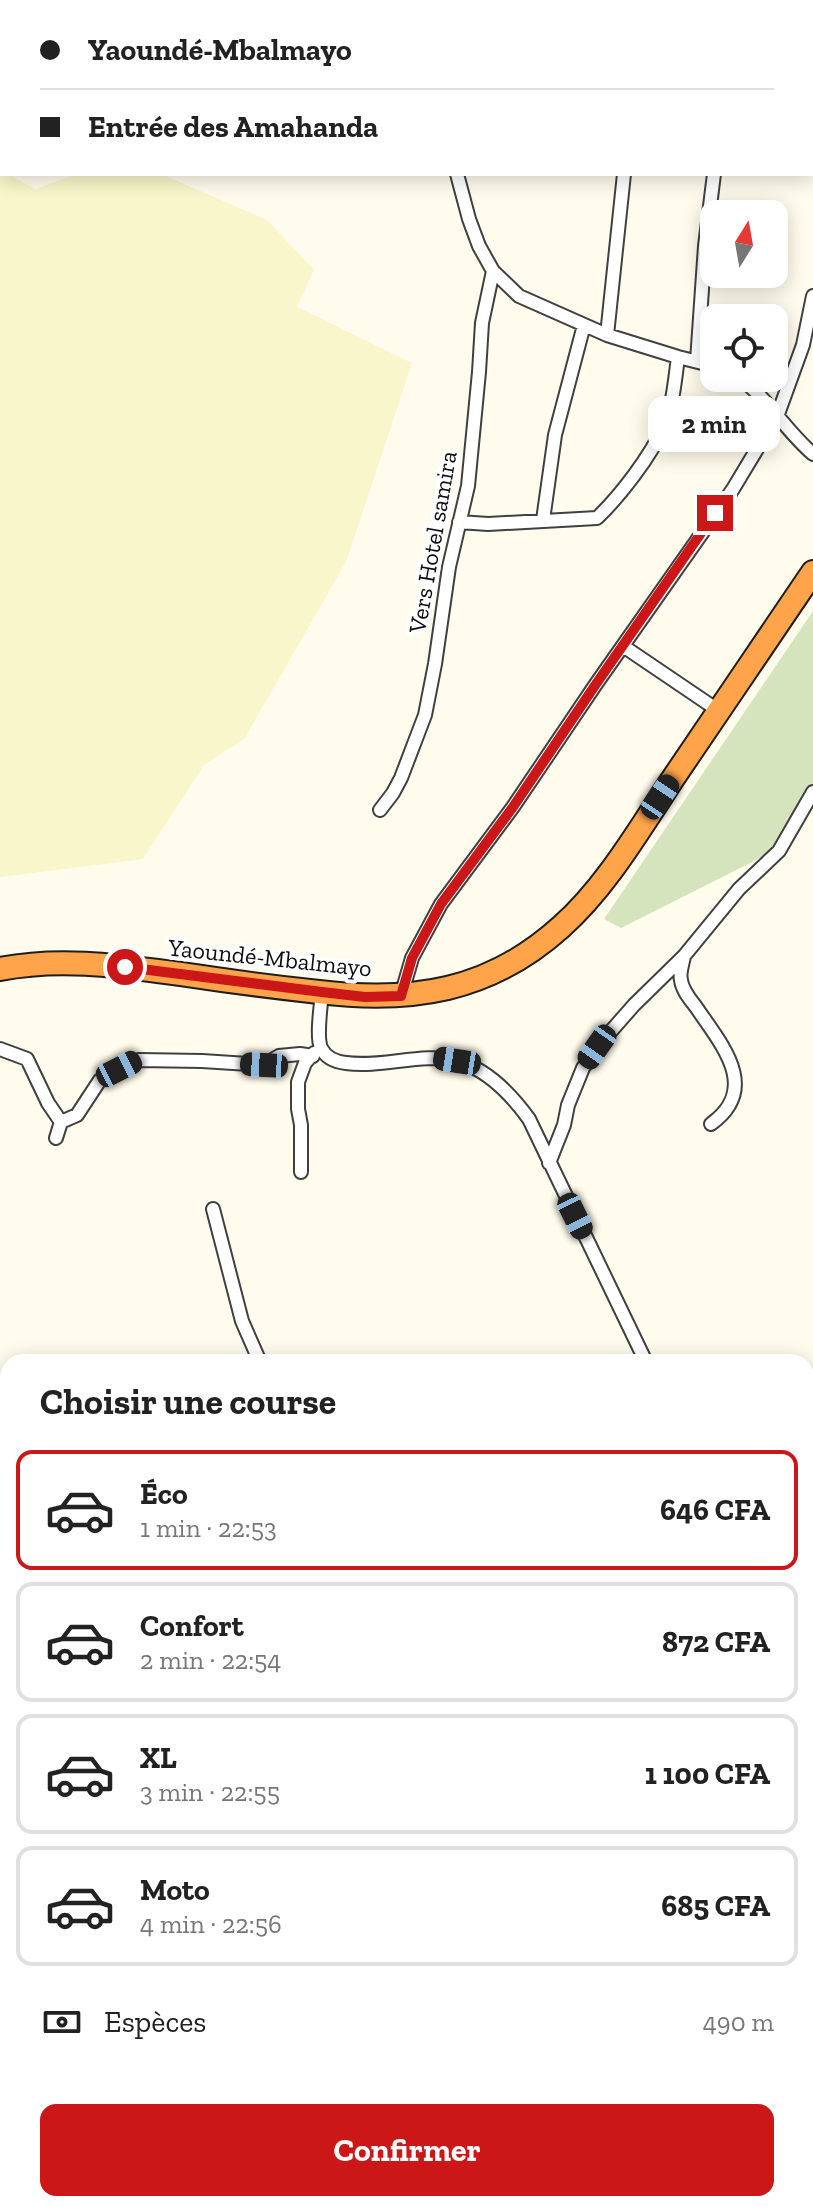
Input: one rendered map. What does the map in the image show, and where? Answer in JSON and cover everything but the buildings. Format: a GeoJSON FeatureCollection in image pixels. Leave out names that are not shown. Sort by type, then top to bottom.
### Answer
{"type":"FeatureCollection","features":[{"type":"Feature","properties":{"kind":"highway","name":"Yaoundé-Mbalmayo"},"geometry":{"type":"LineString","coordinates":[[0,969],[71,962],[365,997],[435,992],[496,971],[530,951],[561,927],[589,897],[813,572]]}},
{"type":"Feature","properties":{"kind":"street"},"geometry":{"type":"LineString","coordinates":[[458,176],[479,246],[493,271],[519,296],[607,335],[700,362]]}},
{"type":"Feature","properties":{"kind":"street"},"geometry":{"type":"LineString","coordinates":[[607,335],[624,176]]}},
{"type":"Feature","properties":{"kind":"street"},"geometry":{"type":"LineString","coordinates":[[697,361],[705,246],[714,176]]}},
{"type":"Feature","properties":{"kind":"street","name":"Vers Hotel samira"},"geometry":{"type":"LineString","coordinates":[[380,810],[401,778],[425,715],[443,596],[468,486],[482,323],[493,271]]}},
{"type":"Feature","properties":{"kind":"street"},"geometry":{"type":"LineString","coordinates":[[401,996],[412,958],[441,904],[513,807],[733,489],[778,414],[803,345],[813,296]]}},
{"type":"Feature","properties":{"kind":"street"},"geometry":{"type":"LineString","coordinates":[[543,520],[555,435],[584,325]]}},
{"type":"Feature","properties":{"kind":"street"},"geometry":{"type":"LineString","coordinates":[[459,522],[488,524],[597,518],[648,456],[665,424],[678,357]]}},
{"type":"Feature","properties":{"kind":"street"},"geometry":{"type":"LineString","coordinates":[[759,392],[790,432],[813,454]]}},
{"type":"Feature","properties":{"kind":"street"},"geometry":{"type":"LineString","coordinates":[[623,646],[719,711]]}},
{"type":"Feature","properties":{"kind":"street"},"geometry":{"type":"LineString","coordinates":[[549,1163],[583,1068],[597,1047],[684,956],[739,889],[779,851],[813,792]]}},
{"type":"Feature","properties":{"kind":"street"},"geometry":{"type":"LineString","coordinates":[[684,956],[680,980],[720,1043],[736,1078],[731,1103],[725,1114],[711,1124]]}},
{"type":"Feature","properties":{"kind":"street"},"geometry":{"type":"LineString","coordinates":[[301,1172],[298,1082],[305,1063],[320,1044],[322,992]]}},
{"type":"Feature","properties":{"kind":"street"},"geometry":{"type":"LineString","coordinates":[[320,1044],[328,1057],[347,1064],[440,1059],[457,1061],[473,1067],[514,1099],[529,1119],[642,1354]]}},
{"type":"Feature","properties":{"kind":"street"},"geometry":{"type":"LineString","coordinates":[[0,1049],[27,1059],[48,1103],[61,1122]]}},
{"type":"Feature","properties":{"kind":"street"},"geometry":{"type":"LineString","coordinates":[[56,1138],[61,1122],[77,1115],[100,1080],[139,1060],[264,1065],[279,1056],[313,1056]]}},
{"type":"Feature","properties":{"kind":"street"},"geometry":{"type":"LineString","coordinates":[[213,1209],[242,1321],[256,1354]]}},
{"type":"Feature","properties":{"kind":"shaded area"},"geometry":{"type":"Polygon","coordinates":[[[0,176],[12,176],[35,189],[71,176],[166,176],[267,220],[314,270],[297,307],[412,363],[346,562],[244,739],[204,765],[143,859],[0,877],[0,176]]]}},
{"type":"Feature","properties":{"kind":"green space"},"geometry":{"type":"Polygon","coordinates":[[[813,611],[813,783],[772,852],[621,928],[604,919],[813,611]]]}},
{"type":"Feature","properties":{"kind":"route"},"geometry":{"type":"LineString","coordinates":[[125,967],[365,997],[401,996],[412,958],[441,904],[513,807],[715,513]]}}]}
